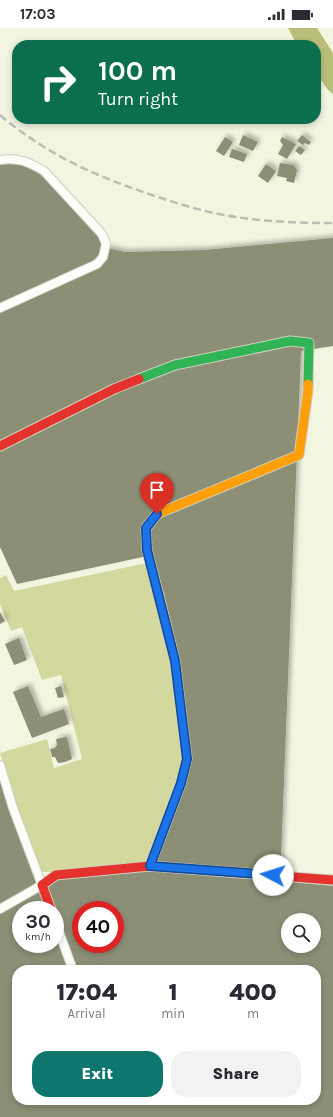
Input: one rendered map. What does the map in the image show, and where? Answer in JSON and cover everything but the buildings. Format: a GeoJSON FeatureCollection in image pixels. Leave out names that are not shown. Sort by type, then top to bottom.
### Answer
{"type":"FeatureCollection","features":[{"type":"Feature","properties":{"kind":"street"},"geometry":{"type":"LineString","coordinates":[[0,160],[12,158],[33,164],[44,171],[102,234],[106,244],[103,257],[97,264],[0,308]]}},
{"type":"Feature","properties":{"kind":"street"},"geometry":{"type":"LineString","coordinates":[[0,446],[114,389],[175,365],[290,341],[308,343],[308,391],[299,455],[157,514],[146,528],[147,550],[175,661],[187,759],[181,783],[150,866]]}},
{"type":"Feature","properties":{"kind":"street"},"geometry":{"type":"LineString","coordinates":[[0,765],[13,808],[48,901]]}},
{"type":"Feature","properties":{"kind":"street"},"geometry":{"type":"LineString","coordinates":[[0,909],[42,885],[56,875],[150,866],[333,880]]}},
{"type":"Feature","properties":{"kind":"street"},"geometry":{"type":"LineString","coordinates":[[64,946],[71,965]]}},
{"type":"Feature","properties":{"kind":"shaded area"},"geometry":{"type":"Polygon","coordinates":[[[288,28],[317,28],[333,53],[333,94],[321,80],[321,40],[294,40],[288,28]]]}},
{"type":"Feature","properties":{"kind":"shaded area"},"geometry":{"type":"Polygon","coordinates":[[[147,563],[172,661],[184,758],[146,863],[55,872],[39,872],[16,807],[0,753],[47,739],[54,768],[82,759],[61,675],[42,680],[22,627],[11,631],[0,604],[0,578],[6,575],[14,591],[147,563]]]}},
{"type":"Feature","properties":{"kind":"railway"},"geometry":{"type":"LineString","coordinates":[[0,115],[35,141],[91,172],[131,188],[183,205],[204,211],[260,220],[333,223]]}},
{"type":"Feature","properties":{"kind":"traffic: fast"},"geometry":{"type":"LineString","coordinates":[[139,379],[175,365],[290,341],[309,343],[308,384]]}},
{"type":"Feature","properties":{"kind":"traffic: slow"},"geometry":{"type":"LineString","coordinates":[[161,604],[147,550],[146,528],[157,514],[299,455],[308,384]]}},
{"type":"Feature","properties":{"kind":"traffic: jam"},"geometry":{"type":"LineString","coordinates":[[0,446],[114,389],[139,379]]}},
{"type":"Feature","properties":{"kind":"traffic: jam"},"geometry":{"type":"LineString","coordinates":[[150,866],[181,783],[187,759],[175,661],[161,604]]}},
{"type":"Feature","properties":{"kind":"traffic: jam"},"geometry":{"type":"LineString","coordinates":[[48,901],[42,885],[56,875],[150,866],[333,880]]}},
{"type":"Feature","properties":{"kind":"route"},"geometry":{"type":"LineString","coordinates":[[157,514],[146,528],[147,550],[175,661],[187,759],[181,783],[150,866],[273,875]]}}]}
